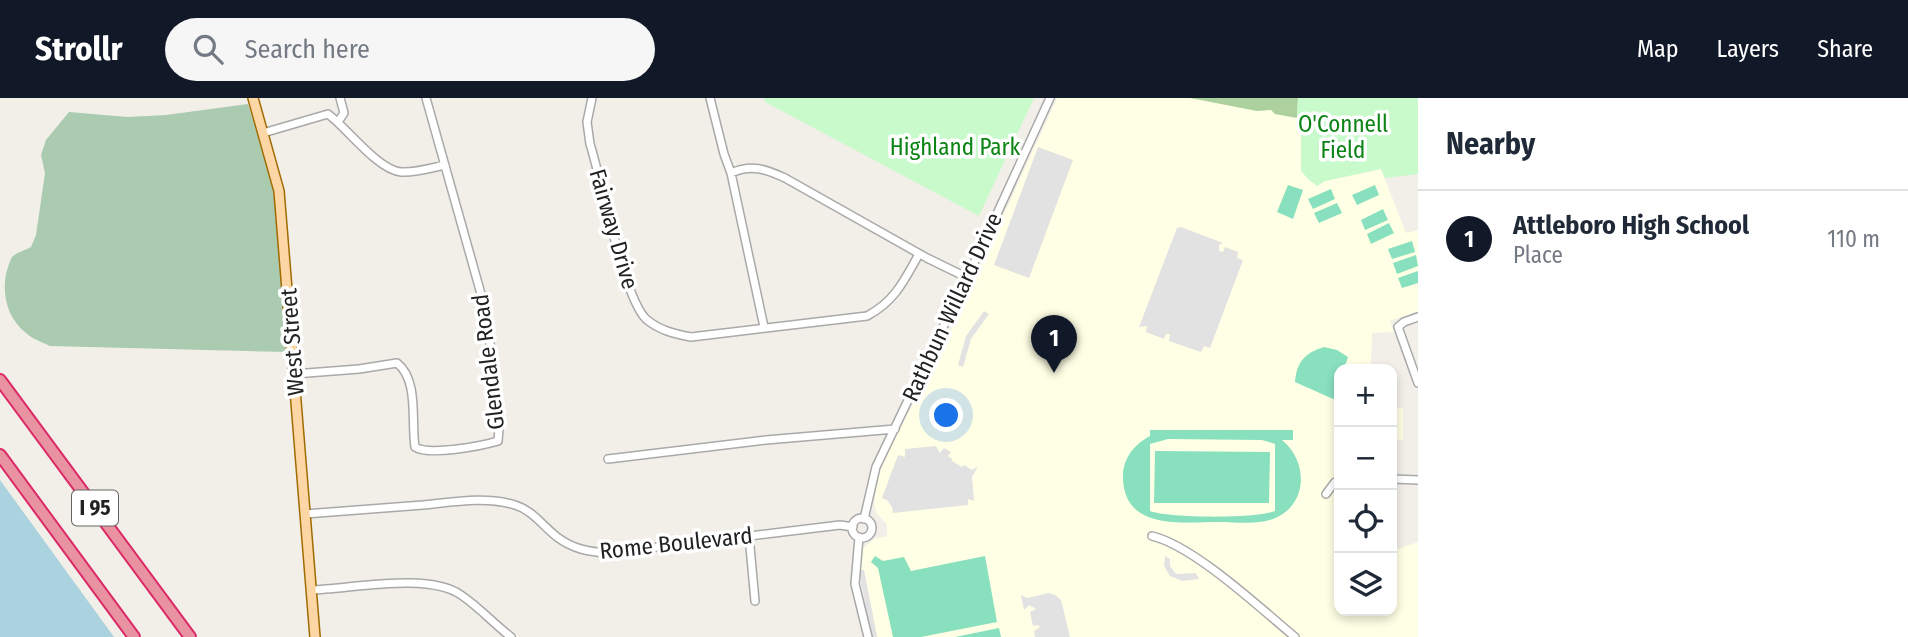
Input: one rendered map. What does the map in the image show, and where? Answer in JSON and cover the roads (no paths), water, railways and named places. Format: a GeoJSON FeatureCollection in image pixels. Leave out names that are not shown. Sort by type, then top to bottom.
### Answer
{"type":"FeatureCollection","features":[{"type":"Feature","properties":{"kind":"highway","name":"I 95"},"geometry":{"type":"LineString","coordinates":[[0,380],[190,637]]}},
{"type":"Feature","properties":{"kind":"highway","name":"I 95"},"geometry":{"type":"LineString","coordinates":[[0,455],[134,637]]}},
{"type":"Feature","properties":{"kind":"main road","name":"West Street"},"geometry":{"type":"LineString","coordinates":[[253,98],[279,191],[315,637]]}},
{"type":"Feature","properties":{"kind":"street"},"geometry":{"type":"LineString","coordinates":[[338,122],[344,114],[340,98]]}},
{"type":"Feature","properties":{"kind":"street","name":"Glendale Road"},"geometry":{"type":"LineString","coordinates":[[294,374],[397,363],[403,367],[409,378],[415,447],[420,450],[438,450],[482,446],[498,440],[491,356],[482,301],[426,98]]}},
{"type":"Feature","properties":{"kind":"street","name":"Fairway Drive"},"geometry":{"type":"LineString","coordinates":[[592,98],[587,122],[590,144],[626,279],[635,304],[645,318],[658,328],[691,337],[867,316],[884,307],[900,288],[919,254]]}},
{"type":"Feature","properties":{"kind":"street"},"geometry":{"type":"LineString","coordinates":[[710,98],[731,173],[764,327]]}},
{"type":"Feature","properties":{"kind":"street","name":"Rathbun Willard Drive"},"geometry":{"type":"LineString","coordinates":[[859,537],[867,537],[872,528],[864,519],[876,467],[968,278],[1050,98]]}},
{"type":"Feature","properties":{"kind":"street"},"geometry":{"type":"LineString","coordinates":[[263,132],[328,114],[393,171],[404,172],[445,165]]}},
{"type":"Feature","properties":{"kind":"street"},"geometry":{"type":"LineString","coordinates":[[731,173],[746,166],[774,173],[919,254],[968,278]]}},
{"type":"Feature","properties":{"kind":"street"},"geometry":{"type":"LineString","coordinates":[[1418,317],[1398,327],[1418,383]]}},
{"type":"Feature","properties":{"kind":"street"},"geometry":{"type":"LineString","coordinates":[[608,458],[895,429]]}},
{"type":"Feature","properties":{"kind":"street"},"geometry":{"type":"LineString","coordinates":[[1397,480],[1418,480]]}},
{"type":"Feature","properties":{"kind":"street"},"geometry":{"type":"LineString","coordinates":[[1326,494],[1334,483]]}},
{"type":"Feature","properties":{"kind":"street","name":"Rome Boulevard"},"geometry":{"type":"LineString","coordinates":[[305,514],[464,501],[501,501],[517,505],[530,513],[572,547],[588,552],[608,553],[840,525],[853,527]]}},
{"type":"Feature","properties":{"kind":"street"},"geometry":{"type":"LineString","coordinates":[[864,519],[858,520],[853,532],[859,537],[855,584],[867,637]]}},
{"type":"Feature","properties":{"kind":"street"},"geometry":{"type":"LineString","coordinates":[[749,536],[755,601]]}},
{"type":"Feature","properties":{"kind":"street"},"geometry":{"type":"LineString","coordinates":[[1152,536],[1165,539],[1190,554],[1295,637]]}},
{"type":"Feature","properties":{"kind":"street"},"geometry":{"type":"LineString","coordinates":[[311,590],[405,582],[429,583],[461,594],[511,637]]}},
{"type":"Feature","properties":{"kind":"water"},"geometry":{"type":"Polygon","coordinates":[[[0,480],[114,637],[0,637],[0,480]]]}},
{"type":"Feature","properties":{"kind":"place","name":"Attleboro High School"},"geometry":{"type":"Point","coordinates":[1054,373]}},
{"type":"Feature","properties":{"kind":"park label","name":"O'Connell Field"},"geometry":{"type":"Point","coordinates":[1343,137]}},
{"type":"Feature","properties":{"kind":"park label","name":"Highland Park"},"geometry":{"type":"Point","coordinates":[955,147]}}]}
